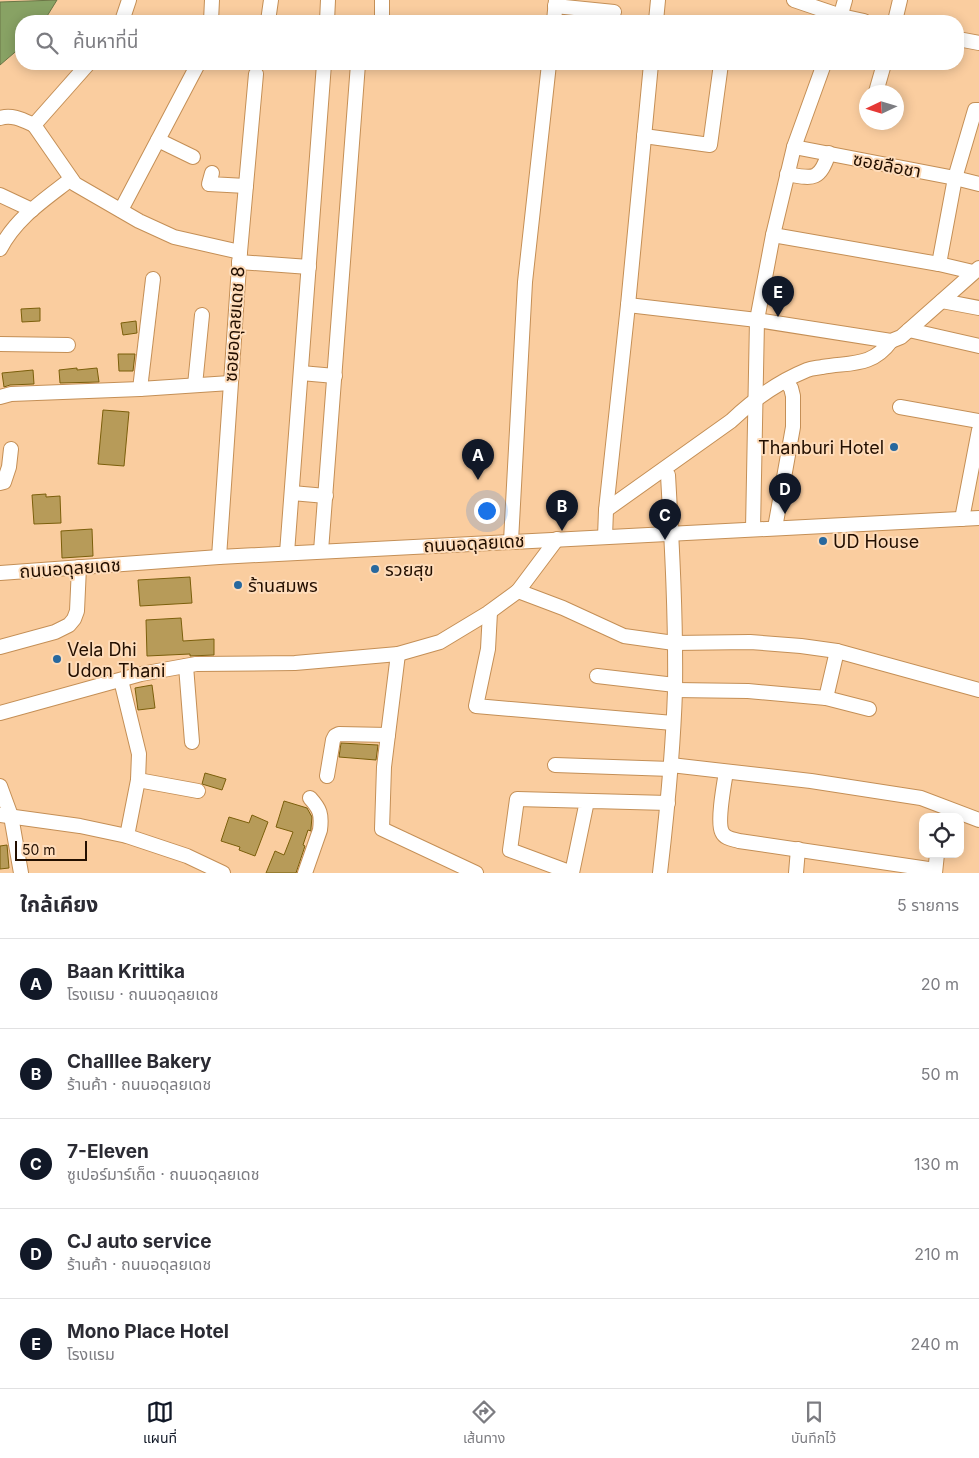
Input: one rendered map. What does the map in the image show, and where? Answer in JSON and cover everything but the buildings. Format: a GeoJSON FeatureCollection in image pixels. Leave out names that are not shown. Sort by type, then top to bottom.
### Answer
{"type":"FeatureCollection","features":[{"type":"Feature","properties":{"kind":"street"},"geometry":{"type":"LineString","coordinates":[[124,15],[129,0]]}},
{"type":"Feature","properties":{"kind":"street"},"geometry":{"type":"LineString","coordinates":[[211,15],[212,0]]}},
{"type":"Feature","properties":{"kind":"street"},"geometry":{"type":"LineString","coordinates":[[269,15],[271,0]]}},
{"type":"Feature","properties":{"kind":"street"},"geometry":{"type":"LineString","coordinates":[[327,15],[328,0]]}},
{"type":"Feature","properties":{"kind":"street"},"geometry":{"type":"LineString","coordinates":[[382,0],[382,15]]}},
{"type":"Feature","properties":{"kind":"street"},"geometry":{"type":"LineString","coordinates":[[657,15],[658,0]]}},
{"type":"Feature","properties":{"kind":"street"},"geometry":{"type":"LineString","coordinates":[[794,0],[832,15]]}},
{"type":"Feature","properties":{"kind":"street"},"geometry":{"type":"LineString","coordinates":[[841,15],[845,0]]}},
{"type":"Feature","properties":{"kind":"street"},"geometry":{"type":"LineString","coordinates":[[896,15],[900,0]]}},
{"type":"Feature","properties":{"kind":"street"},"geometry":{"type":"LineString","coordinates":[[556,3],[614,12]]}},
{"type":"Feature","properties":{"kind":"street"},"geometry":{"type":"LineString","coordinates":[[964,40],[979,43]]}},
{"type":"Feature","properties":{"kind":"street"},"geometry":{"type":"LineString","coordinates":[[0,118],[15,117],[34,125],[83,70]]}},
{"type":"Feature","properties":{"kind":"street"},"geometry":{"type":"LineString","coordinates":[[121,210],[195,70]]}},
{"type":"Feature","properties":{"kind":"street"},"geometry":{"type":"LineString","coordinates":[[287,553],[324,70]]}},
{"type":"Feature","properties":{"kind":"street"},"geometry":{"type":"LineString","coordinates":[[322,551],[358,70]]}},
{"type":"Feature","properties":{"kind":"street"},"geometry":{"type":"LineString","coordinates":[[511,542],[525,282],[548,70]]}},
{"type":"Feature","properties":{"kind":"street"},"geometry":{"type":"LineString","coordinates":[[604,537],[651,70]]}},
{"type":"Feature","properties":{"kind":"street"},"geometry":{"type":"LineString","coordinates":[[644,136],[710,146],[720,70]]}},
{"type":"Feature","properties":{"kind":"street"},"geometry":{"type":"LineString","coordinates":[[754,529],[757,320],[773,235],[794,147],[822,70]]}},
{"type":"Feature","properties":{"kind":"street"},"geometry":{"type":"LineString","coordinates":[[878,85],[882,70]]}},
{"type":"Feature","properties":{"kind":"street"},"geometry":{"type":"LineString","coordinates":[[256,74],[239,257],[308,267]]}},
{"type":"Feature","properties":{"kind":"street"},"geometry":{"type":"LineString","coordinates":[[939,264],[955,178],[978,106]]}},
{"type":"Feature","properties":{"kind":"street","name":"ซอยอดุลยเดช 8"},"geometry":{"type":"LineString","coordinates":[[34,125],[75,184],[139,221],[174,237],[239,257],[219,557]]}},
{"type":"Feature","properties":{"kind":"street"},"geometry":{"type":"LineString","coordinates":[[158,140],[193,158]]}},
{"type":"Feature","properties":{"kind":"street","name":"ซอยลือชา"},"geometry":{"type":"LineString","coordinates":[[794,147],[979,184]]}},
{"type":"Feature","properties":{"kind":"street"},"geometry":{"type":"LineString","coordinates":[[787,174],[804,177],[818,175],[829,154]]}},
{"type":"Feature","properties":{"kind":"street"},"geometry":{"type":"LineString","coordinates":[[212,173],[209,184],[246,186]]}},
{"type":"Feature","properties":{"kind":"street"},"geometry":{"type":"LineString","coordinates":[[0,249],[23,216],[71,178]]}},
{"type":"Feature","properties":{"kind":"street"},"geometry":{"type":"LineString","coordinates":[[0,195],[32,210]]}},
{"type":"Feature","properties":{"kind":"street"},"geometry":{"type":"LineString","coordinates":[[773,235],[976,270]]}},
{"type":"Feature","properties":{"kind":"street"},"geometry":{"type":"LineString","coordinates":[[606,510],[731,421],[755,400],[786,382],[808,370],[868,360],[879,355],[892,341],[902,337],[976,270]]}},
{"type":"Feature","properties":{"kind":"street"},"geometry":{"type":"LineString","coordinates":[[140,389],[153,278]]}},
{"type":"Feature","properties":{"kind":"street"},"geometry":{"type":"LineString","coordinates":[[942,302],[979,308]]}},
{"type":"Feature","properties":{"kind":"street"},"geometry":{"type":"LineString","coordinates":[[628,305],[757,320],[892,341]]}},
{"type":"Feature","properties":{"kind":"street"},"geometry":{"type":"LineString","coordinates":[[195,384],[202,315]]}},
{"type":"Feature","properties":{"kind":"street"},"geometry":{"type":"LineString","coordinates":[[909,330],[979,346]]}},
{"type":"Feature","properties":{"kind":"street"},"geometry":{"type":"LineString","coordinates":[[0,344],[68,345]]}},
{"type":"Feature","properties":{"kind":"street"},"geometry":{"type":"LineString","coordinates":[[301,372],[335,376]]}},
{"type":"Feature","properties":{"kind":"street"},"geometry":{"type":"LineString","coordinates":[[775,528],[794,427],[793,396],[791,388],[786,382]]}},
{"type":"Feature","properties":{"kind":"street"},"geometry":{"type":"LineString","coordinates":[[0,397],[11,394],[230,383]]}},
{"type":"Feature","properties":{"kind":"street"},"geometry":{"type":"LineString","coordinates":[[900,407],[979,421]]}},
{"type":"Feature","properties":{"kind":"street"},"geometry":{"type":"LineString","coordinates":[[962,519],[979,430]]}},
{"type":"Feature","properties":{"kind":"street"},"geometry":{"type":"LineString","coordinates":[[0,483],[4,482],[7,473],[11,449]]}},
{"type":"Feature","properties":{"kind":"street"},"geometry":{"type":"LineString","coordinates":[[660,873],[671,767],[675,688],[668,475]]}},
{"type":"Feature","properties":{"kind":"street"},"geometry":{"type":"LineString","coordinates":[[292,493],[326,496]]}},
{"type":"Feature","properties":{"kind":"street","name":"ถนนอดุลยเดช"},"geometry":{"type":"LineString","coordinates":[[0,573],[322,551],[979,518]]}},
{"type":"Feature","properties":{"kind":"street"},"geometry":{"type":"LineString","coordinates":[[0,712],[141,674],[196,664],[295,663],[398,654],[440,642],[490,612],[518,591],[557,539]]}},
{"type":"Feature","properties":{"kind":"street"},"geometry":{"type":"LineString","coordinates":[[0,647],[55,632],[69,625],[74,619],[77,610],[78,567]]}},
{"type":"Feature","properties":{"kind":"street"},"geometry":{"type":"LineString","coordinates":[[518,591],[563,608],[624,636],[674,643],[750,642],[837,651],[978,687]]}},
{"type":"Feature","properties":{"kind":"street"},"geometry":{"type":"LineString","coordinates":[[490,612],[488,649],[476,706],[673,723]]}},
{"type":"Feature","properties":{"kind":"street"},"geometry":{"type":"LineString","coordinates":[[826,698],[837,651]]}},
{"type":"Feature","properties":{"kind":"street"},"geometry":{"type":"LineString","coordinates":[[398,654],[384,766],[382,829],[476,873]]}},
{"type":"Feature","properties":{"kind":"street"},"geometry":{"type":"LineString","coordinates":[[186,666],[192,742]]}},
{"type":"Feature","properties":{"kind":"street"},"geometry":{"type":"LineString","coordinates":[[597,676],[675,688],[748,691],[826,698],[869,709]]}},
{"type":"Feature","properties":{"kind":"street"},"geometry":{"type":"LineString","coordinates":[[121,680],[139,754],[138,780],[127,836]]}},
{"type":"Feature","properties":{"kind":"street"},"geometry":{"type":"LineString","coordinates":[[327,776],[335,736],[339,734],[388,735]]}},
{"type":"Feature","properties":{"kind":"street"},"geometry":{"type":"LineString","coordinates":[[555,765],[671,767],[811,781],[922,798],[979,820]]}},
{"type":"Feature","properties":{"kind":"street"},"geometry":{"type":"LineString","coordinates":[[726,772],[721,819],[721,832],[726,838],[935,871],[937,858]]}},
{"type":"Feature","properties":{"kind":"street"},"geometry":{"type":"LineString","coordinates":[[138,780],[198,791]]}},
{"type":"Feature","properties":{"kind":"street"},"geometry":{"type":"LineString","coordinates":[[0,786],[5,815],[21,873]]}},
{"type":"Feature","properties":{"kind":"street"},"geometry":{"type":"LineString","coordinates":[[305,873],[321,824],[319,809],[310,798]]}},
{"type":"Feature","properties":{"kind":"street"},"geometry":{"type":"LineString","coordinates":[[587,801],[572,873],[510,850],[517,799],[668,803]]}},
{"type":"Feature","properties":{"kind":"street"},"geometry":{"type":"LineString","coordinates":[[5,815],[80,826],[127,836],[187,856],[223,873]]}},
{"type":"Feature","properties":{"kind":"street"},"geometry":{"type":"LineString","coordinates":[[796,873],[798,849]]}},
{"type":"Feature","properties":{"kind":"shaded area"},"geometry":{"type":"Polygon","coordinates":[[[57,0],[48,15],[15,15],[15,52],[0,65],[0,2],[57,0]]]}},
{"type":"Feature","properties":{"kind":"place","name":"Mono Place Hotel"},"geometry":{"type":"Point","coordinates":[778,317]}},
{"type":"Feature","properties":{"kind":"place","name":"Thanburi Hotel"},"geometry":{"type":"Point","coordinates":[894,447]}},
{"type":"Feature","properties":{"kind":"place","name":"Baan Krittika"},"geometry":{"type":"Point","coordinates":[478,480]}},
{"type":"Feature","properties":{"kind":"place","name":"CJ auto service"},"geometry":{"type":"Point","coordinates":[785,514]}},
{"type":"Feature","properties":{"kind":"place","name":"Challlee Bakery"},"geometry":{"type":"Point","coordinates":[562,531]}},
{"type":"Feature","properties":{"kind":"place","name":"7-Eleven"},"geometry":{"type":"Point","coordinates":[665,540]}},
{"type":"Feature","properties":{"kind":"place","name":"UD House"},"geometry":{"type":"Point","coordinates":[823,541]}},
{"type":"Feature","properties":{"kind":"place","name":"รวยสุข"},"geometry":{"type":"Point","coordinates":[375,569]}},
{"type":"Feature","properties":{"kind":"place","name":"ร้านสมพร"},"geometry":{"type":"Point","coordinates":[238,585]}},
{"type":"Feature","properties":{"kind":"place","name":"Vela Dhi Udon Thani"},"geometry":{"type":"Point","coordinates":[57,659]}}]}
